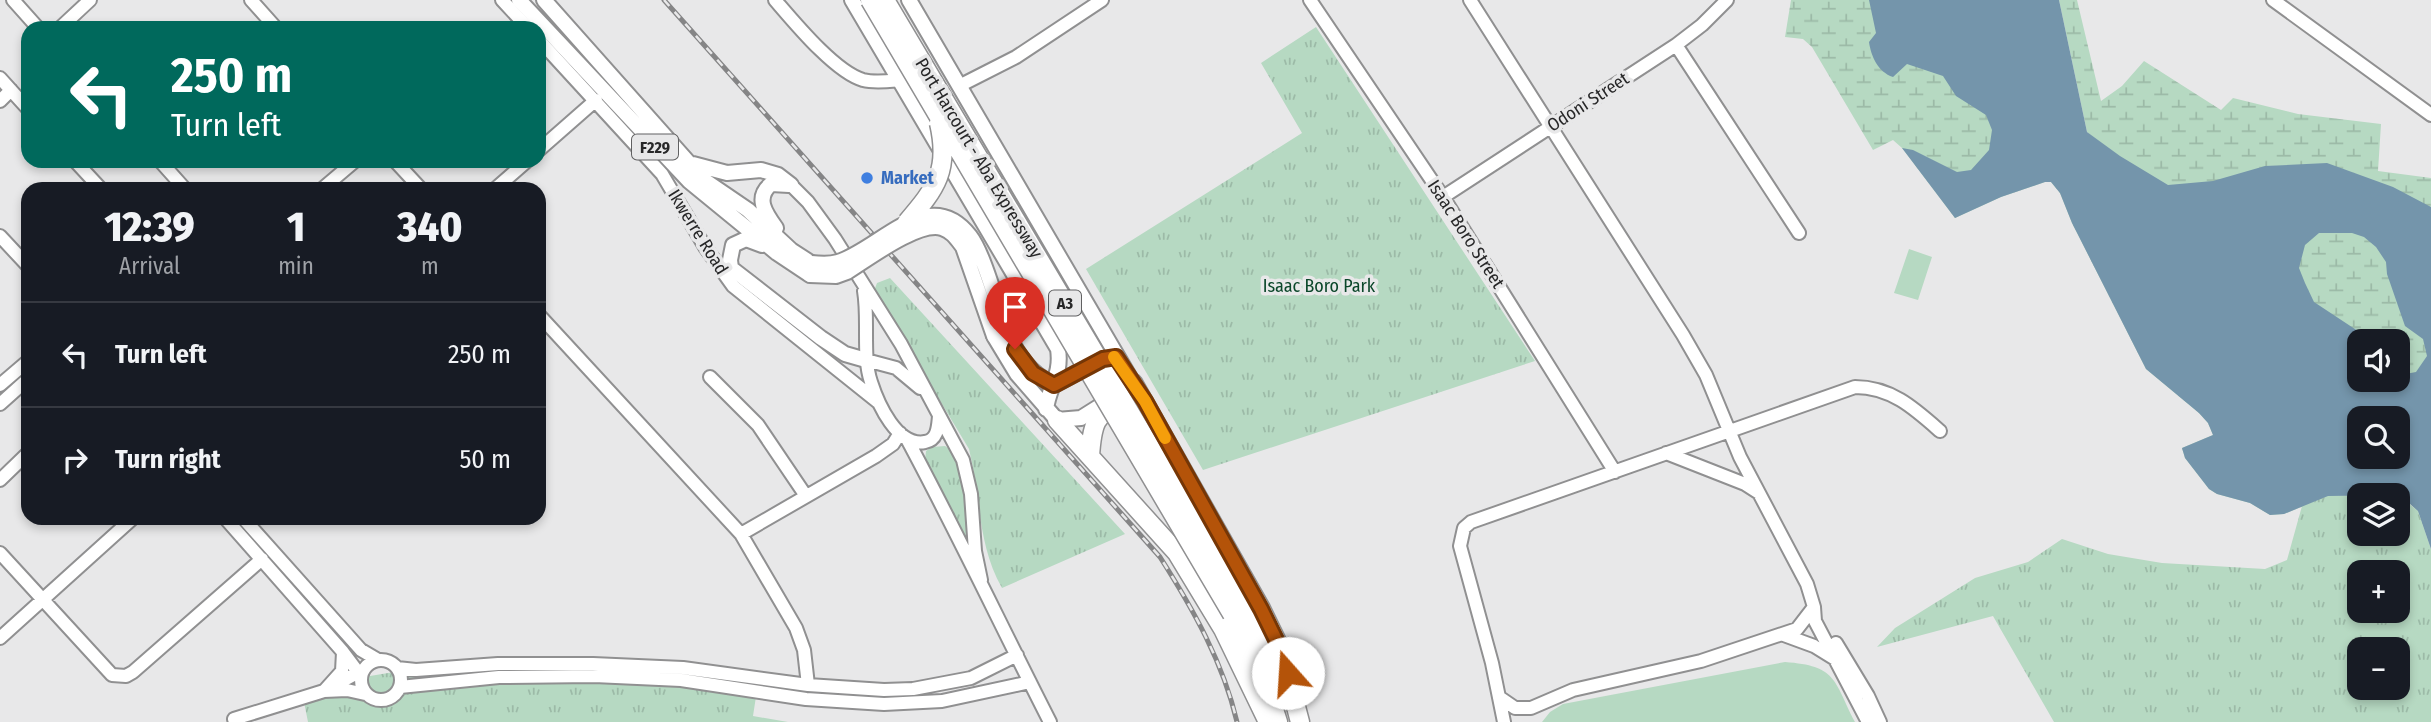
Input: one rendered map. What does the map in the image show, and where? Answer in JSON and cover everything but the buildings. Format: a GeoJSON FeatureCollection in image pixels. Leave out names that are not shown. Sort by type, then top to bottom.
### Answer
{"type":"FeatureCollection","features":[{"type":"Feature","properties":{"kind":"highway","name":"Port Harcourt - Aba Expressway"},"geometry":{"type":"LineString","coordinates":[[870,0],[927,109],[1237,610],[1273,659],[1292,722]]}},
{"type":"Feature","properties":{"kind":"highway","name":"Port Harcourt - Aba Expressway"},"geometry":{"type":"LineString","coordinates":[[885,0],[1237,610],[1259,662],[1278,722]]}},
{"type":"Feature","properties":{"kind":"highway"},"geometry":{"type":"LineString","coordinates":[[907,222],[928,198],[944,164],[943,147],[927,109]]}},
{"type":"Feature","properties":{"kind":"highway"},"geometry":{"type":"LineString","coordinates":[[1133,383],[1276,639],[1300,722]]}},
{"type":"Feature","properties":{"kind":"highway"},"geometry":{"type":"LineString","coordinates":[[1090,456],[1094,428],[1105,410],[1135,400],[1145,401]]}},
{"type":"Feature","properties":{"kind":"highway"},"geometry":{"type":"LineString","coordinates":[[1051,414],[1177,553],[1223,629],[1268,722]]}},
{"type":"Feature","properties":{"kind":"main road","name":"F229"},"geometry":{"type":"LineString","coordinates":[[519,0],[530,21]]}},
{"type":"Feature","properties":{"kind":"main road","name":"Ikwerre Road"},"geometry":{"type":"LineString","coordinates":[[544,0],[685,160]]}},
{"type":"Feature","properties":{"kind":"main road"},"geometry":{"type":"LineString","coordinates":[[852,0],[901,80],[927,109],[1058,349],[1059,366],[1054,385],[1048,394],[1051,414]]}},
{"type":"Feature","properties":{"kind":"main road"},"geometry":{"type":"LineString","coordinates":[[810,269],[836,276],[916,231],[929,227],[943,228],[955,235],[962,247],[1017,374],[1051,414],[1081,418],[1133,383],[909,0]]}},
{"type":"Feature","properties":{"kind":"main road","name":"F229"},"geometry":{"type":"LineString","coordinates":[[546,39],[689,181],[810,269]]}},
{"type":"Feature","properties":{"kind":"main road"},"geometry":{"type":"LineString","coordinates":[[927,109],[959,86]]}},
{"type":"Feature","properties":{"kind":"main road","name":"F229"},"geometry":{"type":"LineString","coordinates":[[685,160],[704,180],[748,211],[784,251]]}},
{"type":"Feature","properties":{"kind":"main road"},"geometry":{"type":"LineString","coordinates":[[685,160],[698,167],[727,173],[761,170],[778,175],[791,185]]}},
{"type":"Feature","properties":{"kind":"main road"},"geometry":{"type":"LineString","coordinates":[[784,251],[763,207],[761,196],[771,184],[791,185]]}},
{"type":"Feature","properties":{"kind":"main road"},"geometry":{"type":"LineString","coordinates":[[810,269],[839,262],[907,222],[939,215],[955,223],[971,237],[1000,334],[1033,373],[1054,385]]}},
{"type":"Feature","properties":{"kind":"main road"},"geometry":{"type":"LineString","coordinates":[[784,251],[752,240],[739,241],[731,250],[731,268],[821,338],[845,354],[866,360]]}},
{"type":"Feature","properties":{"kind":"main road"},"geometry":{"type":"LineString","coordinates":[[1054,385],[1103,359],[1116,357]]}},
{"type":"Feature","properties":{"kind":"street"},"geometry":{"type":"LineString","coordinates":[[13,0],[32,21]]}},
{"type":"Feature","properties":{"kind":"street"},"geometry":{"type":"LineString","coordinates":[[68,21],[90,0]]}},
{"type":"Feature","properties":{"kind":"street"},"geometry":{"type":"LineString","coordinates":[[251,0],[270,21]]}},
{"type":"Feature","properties":{"kind":"street"},"geometry":{"type":"LineString","coordinates":[[502,0],[527,21]]}},
{"type":"Feature","properties":{"kind":"street"},"geometry":{"type":"LineString","coordinates":[[775,0],[844,70],[863,80],[901,80]]}},
{"type":"Feature","properties":{"kind":"street"},"geometry":{"type":"LineString","coordinates":[[959,86],[1016,57],[1102,0]]}},
{"type":"Feature","properties":{"kind":"street","name":"Isaac Boro Street"},"geometry":{"type":"LineString","coordinates":[[1310,0],[1443,197],[1615,472]]}},
{"type":"Feature","properties":{"kind":"street"},"geometry":{"type":"LineString","coordinates":[[1469,0],[1706,375],[1728,432],[1797,563],[1814,607],[1862,684],[1880,722]]}},
{"type":"Feature","properties":{"kind":"street","name":"Odoni Street"},"geometry":{"type":"LineString","coordinates":[[1443,197],[1676,45],[1702,25],[1727,0]]}},
{"type":"Feature","properties":{"kind":"street"},"geometry":{"type":"LineString","coordinates":[[2273,0],[2431,114]]}},
{"type":"Feature","properties":{"kind":"street"},"geometry":{"type":"LineString","coordinates":[[1676,45],[1799,233]]}},
{"type":"Feature","properties":{"kind":"street","name":"Ikwerre Road"},"geometry":{"type":"LineString","coordinates":[[546,47],[662,174],[705,247],[733,286],[878,402],[904,436],[981,580],[1049,722]]}},
{"type":"Feature","properties":{"kind":"street"},"geometry":{"type":"LineString","coordinates":[[0,78],[21,101]]}},
{"type":"Feature","properties":{"kind":"street"},"geometry":{"type":"LineString","coordinates":[[0,100],[11,90]]}},
{"type":"Feature","properties":{"kind":"street"},"geometry":{"type":"LineString","coordinates":[[546,144],[596,100]]}},
{"type":"Feature","properties":{"kind":"street"},"geometry":{"type":"LineString","coordinates":[[82,168],[94,182]]}},
{"type":"Feature","properties":{"kind":"street"},"geometry":{"type":"LineString","coordinates":[[166,168],[179,182]]}},
{"type":"Feature","properties":{"kind":"street"},"geometry":{"type":"LineString","coordinates":[[330,182],[347,168]]}},
{"type":"Feature","properties":{"kind":"street"},"geometry":{"type":"LineString","coordinates":[[402,168],[414,182]]}},
{"type":"Feature","properties":{"kind":"street"},"geometry":{"type":"LineString","coordinates":[[503,182],[519,168]]}},
{"type":"Feature","properties":{"kind":"street","name":"Ikwerre Road"},"geometry":{"type":"LineString","coordinates":[[791,185],[828,229],[901,344],[963,460],[969,476],[975,551],[981,580]]}},
{"type":"Feature","properties":{"kind":"street"},"geometry":{"type":"LineString","coordinates":[[2,243],[21,260]]}},
{"type":"Feature","properties":{"kind":"street","name":"Ikwerre Road"},"geometry":{"type":"LineString","coordinates":[[864,287],[867,312],[866,360],[878,402]]}},
{"type":"Feature","properties":{"kind":"street"},"geometry":{"type":"LineString","coordinates":[[546,323],[741,534],[796,628],[804,650],[808,685]]}},
{"type":"Feature","properties":{"kind":"street"},"geometry":{"type":"LineString","coordinates":[[866,360],[896,368],[928,396]]}},
{"type":"Feature","properties":{"kind":"street"},"geometry":{"type":"LineString","coordinates":[[0,385],[21,367]]}},
{"type":"Feature","properties":{"kind":"street"},"geometry":{"type":"LineString","coordinates":[[710,377],[758,425],[806,496]]}},
{"type":"Feature","properties":{"kind":"street"},"geometry":{"type":"LineString","coordinates":[[0,404],[21,385]]}},
{"type":"Feature","properties":{"kind":"street"},"geometry":{"type":"LineString","coordinates":[[1504,722],[1460,546],[1464,528],[1471,522],[1855,387],[1870,387],[1909,403],[1940,431]]}},
{"type":"Feature","properties":{"kind":"street"},"geometry":{"type":"LineString","coordinates":[[741,534],[876,456],[904,436],[915,442],[930,441],[938,428],[939,416]]}},
{"type":"Feature","properties":{"kind":"street"},"geometry":{"type":"LineString","coordinates":[[876,456],[903,450],[916,457]]}},
{"type":"Feature","properties":{"kind":"street"},"geometry":{"type":"LineString","coordinates":[[1666,453],[1745,484],[1760,493]]}},
{"type":"Feature","properties":{"kind":"street"},"geometry":{"type":"LineString","coordinates":[[0,480],[21,460]]}},
{"type":"Feature","properties":{"kind":"street"},"geometry":{"type":"LineString","coordinates":[[0,638],[125,525]]}},
{"type":"Feature","properties":{"kind":"street"},"geometry":{"type":"LineString","coordinates":[[231,525],[343,652],[360,674],[365,694]]}},
{"type":"Feature","properties":{"kind":"street"},"geometry":{"type":"LineString","coordinates":[[249,525],[361,650],[378,660],[390,662],[397,668],[401,679],[396,695],[384,700],[347,690],[324,691]]}},
{"type":"Feature","properties":{"kind":"street"},"geometry":{"type":"LineString","coordinates":[[0,553],[112,675],[126,676],[262,559]]}},
{"type":"Feature","properties":{"kind":"street"},"geometry":{"type":"LineString","coordinates":[[1499,697],[1515,708],[1522,709],[1573,690],[1701,661],[1797,629],[1814,607]]}},
{"type":"Feature","properties":{"kind":"street"},"geometry":{"type":"LineString","coordinates":[[1814,607],[1815,621],[1868,722]]}},
{"type":"Feature","properties":{"kind":"street"},"geometry":{"type":"LineString","coordinates":[[1784,635],[1814,646],[1837,660]]}},
{"type":"Feature","properties":{"kind":"street"},"geometry":{"type":"LineString","coordinates":[[324,691],[342,671],[343,652]]}},
{"type":"Feature","properties":{"kind":"street"},"geometry":{"type":"LineString","coordinates":[[397,668],[416,670],[498,664],[619,665],[694,669],[858,690],[913,690],[971,678],[1017,655]]}},
{"type":"Feature","properties":{"kind":"street"},"geometry":{"type":"LineString","coordinates":[[234,719],[324,691],[360,674],[367,665],[378,660]]}},
{"type":"Feature","properties":{"kind":"street"},"geometry":{"type":"LineString","coordinates":[[400,687],[499,677],[594,676],[681,680],[806,699],[884,704],[942,701],[1030,682]]}},
{"type":"Feature","properties":{"kind":"street"},"geometry":{"type":"LineString","coordinates":[[1526,722],[1543,703]]}},
{"type":"Feature","properties":{"kind":"green space"},"geometry":{"type":"Polygon","coordinates":[[[1791,0],[2025,0],[2064,155],[2251,243],[2360,223],[2427,287],[2431,474],[2412,482],[2431,549],[2418,511],[2410,504],[2410,483],[2347,483],[2347,496],[2328,496],[2284,514],[2270,515],[2250,503],[2217,494],[2209,489],[2185,458],[2182,448],[2213,435],[2208,423],[2146,369],[2072,223],[2060,193],[2051,182],[2001,197],[1955,218],[1893,140],[1873,150],[1812,47],[1803,39],[1785,37],[1791,0]]]}},
{"type":"Feature","properties":{"kind":"green space"},"geometry":{"type":"Polygon","coordinates":[[[2059,0],[2077,0],[2101,101],[2122,86],[2144,61],[2221,110],[2233,98],[2298,114],[2381,124],[2378,171],[2431,178],[2431,222],[2193,228],[2087,132],[2059,0]]]}},
{"type":"Feature","properties":{"kind":"green space","name":"Isaac Boro Park"},"geometry":{"type":"Polygon","coordinates":[[[1316,27],[1535,361],[1203,470],[1086,269],[1302,133],[1261,63],[1316,27]]]}},
{"type":"Feature","properties":{"kind":"green space"},"geometry":{"type":"Polygon","coordinates":[[[1909,249],[1932,257],[1918,300],[1894,293],[1909,249]]]}},
{"type":"Feature","properties":{"kind":"green space"},"geometry":{"type":"Polygon","coordinates":[[[890,278],[1125,534],[1002,588],[988,554],[969,449],[874,291],[877,283],[890,278]]]}},
{"type":"Feature","properties":{"kind":"green space"},"geometry":{"type":"Polygon","coordinates":[[[945,446],[953,453],[962,475],[967,502],[967,539],[925,461],[926,451],[932,447],[945,446]]]}},
{"type":"Feature","properties":{"kind":"green space"},"geometry":{"type":"Polygon","coordinates":[[[2327,496],[2347,496],[2347,546],[2410,546],[2410,505],[2418,511],[2431,549],[2431,722],[2054,722],[1993,616],[1877,647],[1895,628],[1975,578],[2028,562],[2062,539],[2108,554],[2162,563],[2265,569],[2287,560],[2302,506],[2327,496]]]}},
{"type":"Feature","properties":{"kind":"green space"},"geometry":{"type":"Polygon","coordinates":[[[1785,662],[1815,667],[1831,677],[1855,722],[1542,722],[1550,712],[1563,704],[1785,662]]]}},
{"type":"Feature","properties":{"kind":"green space"},"geometry":{"type":"Polygon","coordinates":[[[525,663],[759,677],[753,716],[788,722],[308,722],[304,702],[370,676],[406,670],[525,663]]]}},
{"type":"Feature","properties":{"kind":"water"},"geometry":{"type":"Polygon","coordinates":[[[1869,0],[2059,0],[2087,132],[2168,185],[2213,181],[2265,166],[2327,163],[2393,187],[2431,207],[2431,549],[2418,511],[2410,504],[2410,483],[2347,483],[2347,496],[2328,496],[2284,514],[2270,515],[2250,503],[2217,494],[2209,489],[2185,458],[2182,448],[2213,435],[2208,423],[2146,369],[2072,223],[2060,193],[2051,182],[2045,182],[2001,197],[1955,218],[1902,148],[1913,150],[1957,172],[1971,170],[1989,150],[1992,130],[1986,115],[1956,96],[1943,76],[1907,64],[1893,77],[1888,75],[1876,63],[1869,42],[1876,33],[1869,0]],[[2319,233],[2305,245],[2299,268],[2314,302],[2355,329],[2347,329],[2347,392],[2410,392],[2410,373],[2416,372],[2427,356],[2423,339],[2405,326],[2387,274],[2386,262],[2376,247],[2364,237],[2352,233],[2319,233]]]}},
{"type":"Feature","properties":{"kind":"railway"},"geometry":{"type":"LineString","coordinates":[[664,0],[1160,557],[1206,636],[1224,678],[1237,722]]}},
{"type":"Feature","properties":{"kind":"slow traffic"},"geometry":{"type":"LineString","coordinates":[[1114,357],[1145,401],[1165,438]]}},
{"type":"Feature","properties":{"kind":"place","name":"Market"},"geometry":{"type":"Point","coordinates":[867,178]}},
{"type":"Feature","properties":{"kind":"route"},"geometry":{"type":"LineString","coordinates":[[1015,349],[1033,373],[1054,385],[1103,359],[1116,357],[1145,401],[1261,609],[1281,650],[1288,673]]}}]}
